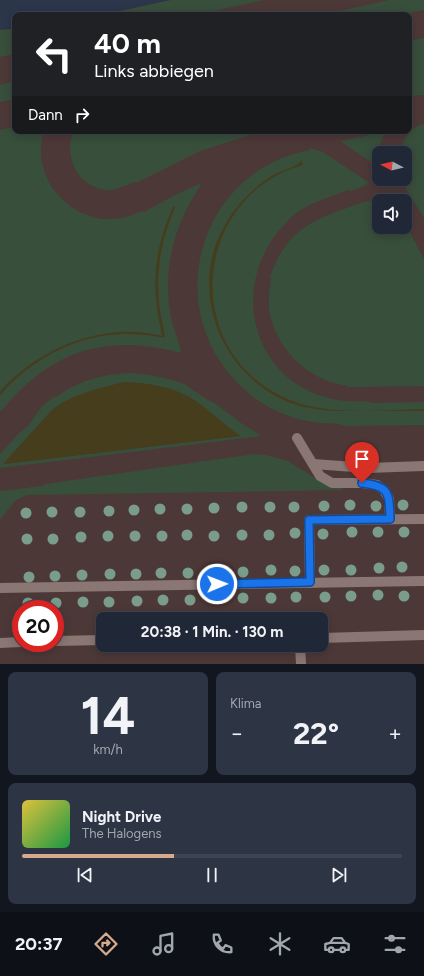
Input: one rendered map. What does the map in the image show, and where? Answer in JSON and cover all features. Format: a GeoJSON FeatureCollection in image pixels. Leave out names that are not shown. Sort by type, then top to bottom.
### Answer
{"type":"FeatureCollection","features":[{"type":"Feature","properties":{"kind":"lane"},"geometry":{"type":"LineString","coordinates":[[297,438],[320,476],[332,483],[362,483],[377,485],[384,490],[389,499],[390,519]]}},
{"type":"Feature","properties":{"kind":"lane"},"geometry":{"type":"LineString","coordinates":[[313,464],[368,468],[424,466]]}},
{"type":"Feature","properties":{"kind":"lane"},"geometry":{"type":"LineString","coordinates":[[310,582],[309,520],[424,519]]}},
{"type":"Feature","properties":{"kind":"lane"},"geometry":{"type":"LineString","coordinates":[[0,588],[424,581]]}},
{"type":"Feature","properties":{"kind":"lane"},"geometry":{"type":"LineString","coordinates":[[328,638],[424,635]]}},
{"type":"Feature","properties":{"kind":"lane"},"geometry":{"type":"LineString","coordinates":[[64,641],[96,640]]}},
{"type":"Feature","properties":{"kind":"lane"},"geometry":{"type":"LineString","coordinates":[[0,643],[12,642]]}},
{"type":"Feature","properties":{"kind":"lane"},"geometry":{"type":"LineString","coordinates":[[300,652],[301,664]]}},
{"type":"Feature","properties":{"kind":"shaded area"},"geometry":{"type":"Polygon","coordinates":[[[171,0],[424,0],[424,664],[0,664],[0,30],[12,29],[12,134],[412,134],[412,12],[116,12],[171,0]]]}},
{"type":"Feature","properties":{"kind":"green space"},"geometry":{"type":"Polygon","coordinates":[[[171,0],[264,0],[209,12],[116,12],[171,0]]]}},
{"type":"Feature","properties":{"kind":"green space"},"geometry":{"type":"Polygon","coordinates":[[[390,0],[424,0],[424,10],[412,12],[335,12],[390,0]]]}},
{"type":"Feature","properties":{"kind":"green space"},"geometry":{"type":"Polygon","coordinates":[[[12,29],[12,55],[0,57],[0,30],[12,29]]]}},
{"type":"Feature","properties":{"kind":"green space"},"geometry":{"type":"Polygon","coordinates":[[[424,38],[424,95],[412,96],[412,40],[424,38]]]}},
{"type":"Feature","properties":{"kind":"green space"},"geometry":{"type":"Polygon","coordinates":[[[12,82],[12,100],[0,102],[0,85],[12,82]]]}},
{"type":"Feature","properties":{"kind":"green space"},"geometry":{"type":"Polygon","coordinates":[[[424,124],[424,218],[412,198],[412,194],[409,194],[405,186],[412,186],[412,146],[402,146],[408,134],[412,134],[412,130],[424,124]]]}},
{"type":"Feature","properties":{"kind":"green space"},"geometry":{"type":"Polygon","coordinates":[[[12,128],[12,134],[42,134],[41,156],[44,170],[53,189],[67,204],[76,210],[95,217],[117,219],[144,212],[171,197],[199,184],[201,185],[184,215],[177,232],[169,265],[168,282],[172,322],[181,353],[154,347],[129,345],[105,346],[83,351],[61,360],[41,373],[0,411],[0,395],[25,371],[54,352],[87,339],[104,335],[140,334],[164,337],[158,297],[158,269],[161,248],[175,207],[173,207],[161,240],[156,270],[157,302],[163,336],[140,333],[117,333],[95,336],[74,342],[54,350],[34,362],[0,392],[0,130],[12,128]]]}},
{"type":"Feature","properties":{"kind":"green space"},"geometry":{"type":"Polygon","coordinates":[[[73,134],[253,134],[200,151],[138,182],[113,190],[98,188],[89,184],[82,178],[72,161],[70,151],[73,134]]]}},
{"type":"Feature","properties":{"kind":"green space"},"geometry":{"type":"Polygon","coordinates":[[[375,134],[384,134],[380,146],[372,146],[372,163],[340,141],[375,134]]]}},
{"type":"Feature","properties":{"kind":"green space"},"geometry":{"type":"Polygon","coordinates":[[[310,148],[323,152],[368,182],[367,185],[351,191],[348,190],[302,209],[283,226],[270,244],[260,263],[255,284],[253,305],[256,326],[263,346],[275,364],[291,380],[318,395],[332,399],[372,403],[424,402],[424,425],[344,426],[299,419],[270,408],[244,389],[218,358],[202,323],[197,286],[202,249],[217,215],[240,186],[271,163],[310,150],[310,148]]]}},
{"type":"Feature","properties":{"kind":"green space"},"geometry":{"type":"Polygon","coordinates":[[[370,201],[372,203],[372,234],[411,234],[424,259],[424,386],[348,387],[325,380],[310,372],[293,358],[280,341],[275,331],[269,310],[270,277],[275,263],[288,242],[305,227],[315,221],[363,202],[370,201]]]}},
{"type":"Feature","properties":{"kind":"green space"},"geometry":{"type":"Polygon","coordinates":[[[129,373],[143,374],[184,384],[215,403],[241,423],[262,436],[0,468],[0,454],[19,433],[28,426],[42,406],[53,397],[56,397],[68,389],[88,380],[108,375],[129,373]],[[142,383],[52,410],[4,464],[240,436],[195,401],[170,389],[142,383]]]}},
{"type":"Feature","properties":{"kind":"green space"},"geometry":{"type":"Polygon","coordinates":[[[254,454],[266,455],[288,461],[326,485],[343,487],[343,490],[27,495],[16,500],[0,520],[0,491],[254,454]]]}},
{"type":"Feature","properties":{"kind":"sand"},"geometry":{"type":"Polygon","coordinates":[[[301,160],[303,165],[267,181],[240,207],[222,238],[213,273],[215,308],[226,343],[248,373],[281,396],[297,403],[332,410],[351,411],[322,410],[309,408],[281,398],[256,383],[236,362],[221,338],[212,310],[209,282],[213,253],[229,218],[246,197],[259,185],[276,173],[296,165],[301,160]]]}},
{"type":"Feature","properties":{"kind":"sand"},"geometry":{"type":"Polygon","coordinates":[[[175,206],[164,238],[158,279],[159,306],[165,337],[141,334],[122,334],[105,335],[88,339],[55,352],[40,361],[12,382],[0,395],[2,389],[35,361],[75,341],[97,335],[118,332],[140,332],[162,336],[155,287],[158,252],[168,218],[173,207],[175,206]]]}},
{"type":"Feature","properties":{"kind":"sand"},"geometry":{"type":"Polygon","coordinates":[[[124,382],[143,383],[162,387],[188,396],[202,405],[240,436],[3,464],[52,410],[60,404],[86,392],[124,382]]]}},
{"type":"Feature","properties":{"kind":"sand"},"geometry":{"type":"Polygon","coordinates":[[[424,409],[424,411],[370,411],[424,409]]]}},
{"type":"Feature","properties":{"kind":"route"},"geometry":{"type":"LineString","coordinates":[[217,584],[310,582],[309,520],[390,519],[389,499],[384,490],[377,485],[362,483]]}}]}
